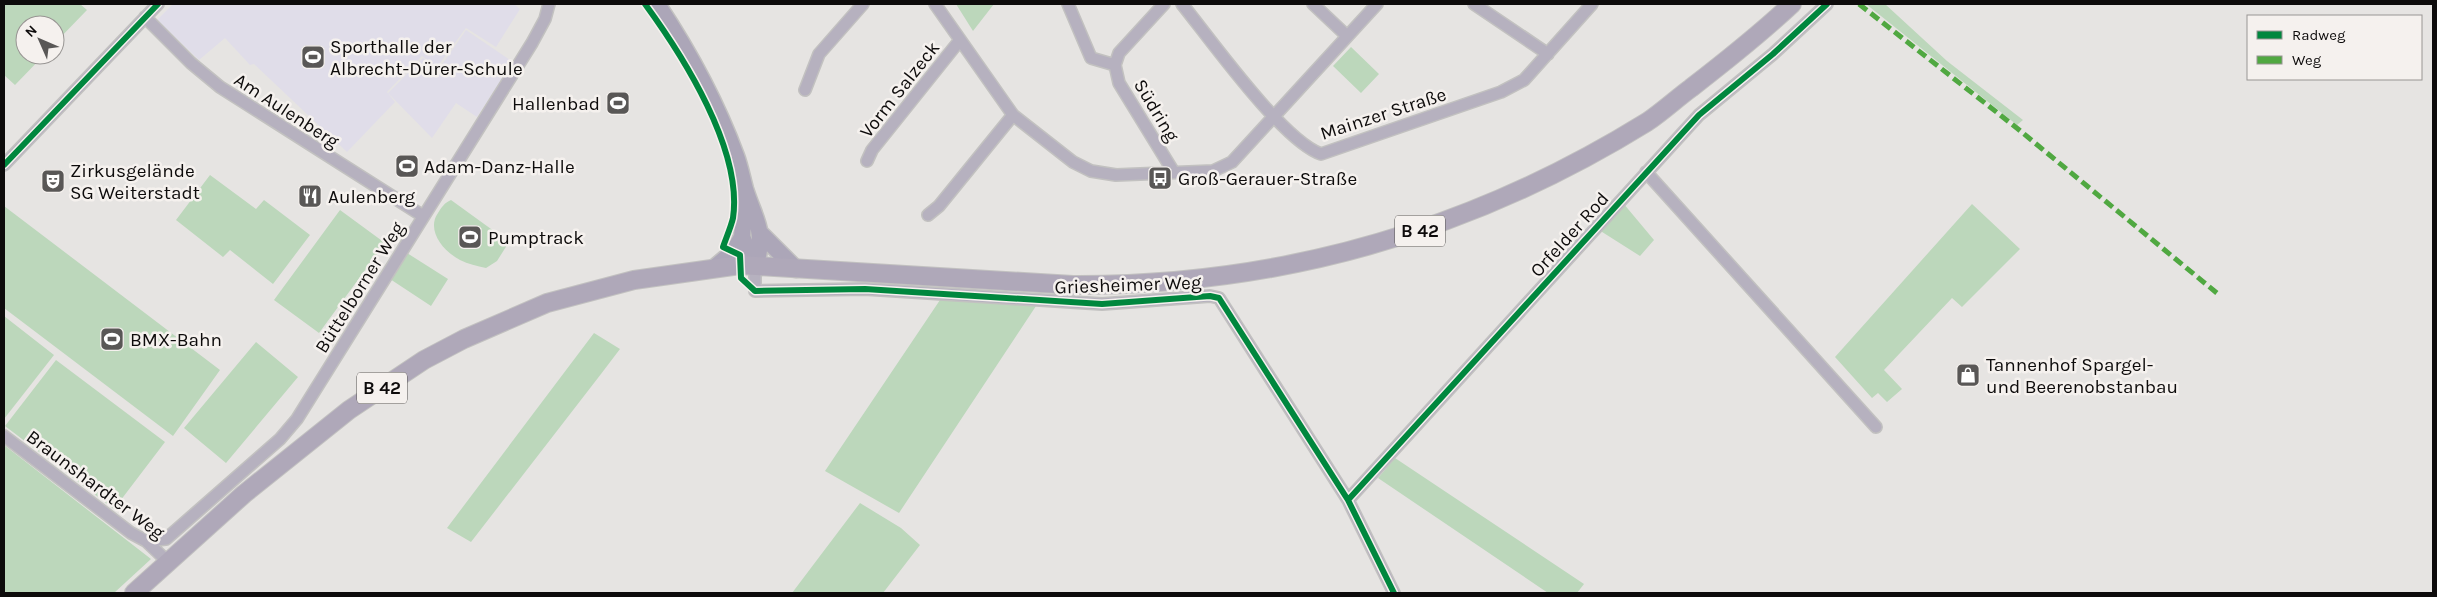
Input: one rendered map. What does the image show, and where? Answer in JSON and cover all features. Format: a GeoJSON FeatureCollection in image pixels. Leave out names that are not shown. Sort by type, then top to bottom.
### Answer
{"type":"FeatureCollection","features":[{"type":"Feature","properties":{"kind":"main road"},"geometry":{"type":"LineString","coordinates":[[657,4],[694,62],[737,158],[745,190],[761,234],[761,248],[755,266]]}},
{"type":"Feature","properties":{"kind":"main road","name":"B 42"},"geometry":{"type":"LineString","coordinates":[[134,593],[167,561],[293,453],[349,410],[424,360],[514,316],[590,290],[634,280],[714,268],[755,266],[1112,286],[1219,278],[1341,255],[1451,220],[1539,182],[1575,163],[1648,120],[1733,56],[1792,4]]}},
{"type":"Feature","properties":{"kind":"main road"},"geometry":{"type":"LineString","coordinates":[[745,190],[742,238],[755,266]]}},
{"type":"Feature","properties":{"kind":"main road"},"geometry":{"type":"LineString","coordinates":[[761,234],[796,269]]}},
{"type":"Feature","properties":{"kind":"main road"},"geometry":{"type":"LineString","coordinates":[[714,268],[732,252],[742,238]]}},
{"type":"Feature","properties":{"kind":"street"},"geometry":{"type":"LineString","coordinates":[[4,165],[158,4]]}},
{"type":"Feature","properties":{"kind":"street","name":"Büttelborner Weg"},"geometry":{"type":"LineString","coordinates":[[146,542],[166,539],[280,439],[297,419],[540,31],[549,4]]}},
{"type":"Feature","properties":{"kind":"street"},"geometry":{"type":"LineString","coordinates":[[805,90],[819,54],[863,4]]}},
{"type":"Feature","properties":{"kind":"street"},"geometry":{"type":"LineString","coordinates":[[936,4],[1013,115],[1073,162],[1091,172],[1116,175],[1173,171],[1213,171],[1232,162],[1377,4]]}},
{"type":"Feature","properties":{"kind":"street","name":"Südring"},"geometry":{"type":"LineString","coordinates":[[1068,4],[1091,58],[1115,65]]}},
{"type":"Feature","properties":{"kind":"street","name":"Südring"},"geometry":{"type":"LineString","coordinates":[[1164,4],[1119,53],[1115,65],[1119,83],[1173,171]]}},
{"type":"Feature","properties":{"kind":"street","name":"Mainzer Straße"},"geometry":{"type":"LineString","coordinates":[[1182,4],[1274,117],[1310,150],[1321,154],[1501,92],[1524,80],[1592,4]]}},
{"type":"Feature","properties":{"kind":"street"},"geometry":{"type":"LineString","coordinates":[[1313,4],[1348,36]]}},
{"type":"Feature","properties":{"kind":"street"},"geometry":{"type":"LineString","coordinates":[[1474,4],[1548,54]]}},
{"type":"Feature","properties":{"kind":"street","name":"Orfelder Rod"},"geometry":{"type":"LineString","coordinates":[[1348,500],[1699,114],[1779,48],[1827,4]]}},
{"type":"Feature","properties":{"kind":"street","name":"Am Aulenberg"},"geometry":{"type":"LineString","coordinates":[[145,17],[191,63],[220,87],[424,216]]}},
{"type":"Feature","properties":{"kind":"street","name":"Vorm Salzeck"},"geometry":{"type":"LineString","coordinates":[[867,161],[872,150],[960,40]]}},
{"type":"Feature","properties":{"kind":"street"},"geometry":{"type":"LineString","coordinates":[[928,215],[939,206],[1013,115]]}},
{"type":"Feature","properties":{"kind":"street"},"geometry":{"type":"LineString","coordinates":[[1646,172],[1876,427]]}},
{"type":"Feature","properties":{"kind":"street","name":"Griesheimer Weg"},"geometry":{"type":"LineString","coordinates":[[755,266],[756,291],[865,289],[1102,304],[1210,296],[1219,298],[1348,500],[1394,593]]}},
{"type":"Feature","properties":{"kind":"street","name":"Braunshardter Weg"},"geometry":{"type":"LineString","coordinates":[[4,436],[131,533],[146,542],[167,561]]}},
{"type":"Feature","properties":{"kind":"shaded area"},"geometry":{"type":"Polygon","coordinates":[[[173,4],[514,4],[520,9],[496,47],[466,28],[437,67],[422,56],[387,92],[395,102],[347,152],[254,64],[250,65],[225,38],[199,60],[157,20],[173,4]]]}},
{"type":"Feature","properties":{"kind":"shaded area"},"geometry":{"type":"Polygon","coordinates":[[[466,30],[513,62],[477,117],[456,103],[432,138],[388,93],[423,58],[439,69],[466,30]]]}},
{"type":"Feature","properties":{"kind":"green space"},"geometry":{"type":"Polygon","coordinates":[[[4,4],[80,4],[87,10],[65,33],[65,15],[15,15],[15,65],[34,65],[15,85],[4,75],[4,4]]]}},
{"type":"Feature","properties":{"kind":"green space"},"geometry":{"type":"Polygon","coordinates":[[[956,4],[994,4],[973,31],[956,4]]]}},
{"type":"Feature","properties":{"kind":"green space"},"geometry":{"type":"Polygon","coordinates":[[[1866,4],[1885,4],[1947,61],[2023,120],[2017,125],[1866,4]]]}},
{"type":"Feature","properties":{"kind":"green space"},"geometry":{"type":"Polygon","coordinates":[[[1351,47],[1379,74],[1361,93],[1333,66],[1351,47]]]}},
{"type":"Feature","properties":{"kind":"green space"},"geometry":{"type":"Polygon","coordinates":[[[210,175],[256,209],[264,200],[310,235],[273,284],[230,250],[223,257],[176,220],[210,175]]]}},
{"type":"Feature","properties":{"kind":"green space","name":"Pumptrack"},"geometry":{"type":"Polygon","coordinates":[[[451,200],[509,242],[497,261],[486,268],[460,260],[442,246],[438,240],[435,233],[435,220],[443,205],[451,200]]]}},
{"type":"Feature","properties":{"kind":"green space"},"geometry":{"type":"Polygon","coordinates":[[[1623,203],[1654,240],[1640,256],[1599,230],[1623,203]]]}},
{"type":"Feature","properties":{"kind":"green space"},"geometry":{"type":"Polygon","coordinates":[[[1972,204],[2020,249],[1962,307],[1952,298],[1884,370],[1902,389],[1887,402],[1878,393],[1872,398],[1835,357],[1972,204]]]}},
{"type":"Feature","properties":{"kind":"green space","name":"BMX-Bahn"},"geometry":{"type":"Polygon","coordinates":[[[4,206],[220,370],[173,436],[4,308],[4,206]]]}},
{"type":"Feature","properties":{"kind":"green space"},"geometry":{"type":"Polygon","coordinates":[[[340,210],[385,243],[319,333],[274,300],[340,210]]]}},
{"type":"Feature","properties":{"kind":"green space"},"geometry":{"type":"Polygon","coordinates":[[[407,253],[448,279],[431,306],[390,279],[407,253]]]}},
{"type":"Feature","properties":{"kind":"green space"},"geometry":{"type":"Polygon","coordinates":[[[940,300],[1036,306],[899,513],[825,471],[940,300]]]}},
{"type":"Feature","properties":{"kind":"green space"},"geometry":{"type":"Polygon","coordinates":[[[4,316],[54,355],[4,419],[4,316]]]}},
{"type":"Feature","properties":{"kind":"green space"},"geometry":{"type":"Polygon","coordinates":[[[594,333],[620,349],[471,542],[447,528],[594,333]]]}},
{"type":"Feature","properties":{"kind":"green space"},"geometry":{"type":"Polygon","coordinates":[[[256,342],[298,377],[226,463],[184,428],[256,342]]]}},
{"type":"Feature","properties":{"kind":"green space"},"geometry":{"type":"Polygon","coordinates":[[[56,360],[165,442],[114,509],[5,426],[56,360]]]}},
{"type":"Feature","properties":{"kind":"green space"},"geometry":{"type":"Polygon","coordinates":[[[4,445],[151,559],[114,593],[4,593],[4,445]]]}},
{"type":"Feature","properties":{"kind":"green space"},"geometry":{"type":"Polygon","coordinates":[[[1395,458],[1584,584],[1577,593],[1548,593],[1378,478],[1395,458]]]}},
{"type":"Feature","properties":{"kind":"green space"},"geometry":{"type":"Polygon","coordinates":[[[860,503],[901,528],[920,545],[883,593],[792,593],[860,503]]]}},
{"type":"Feature","properties":{"kind":"marked path"},"geometry":{"type":"LineString","coordinates":[[1859,4],[2018,129],[2218,294]]}},
{"type":"Feature","properties":{"kind":"cycle path"},"geometry":{"type":"LineString","coordinates":[[4,165],[158,4]]}},
{"type":"Feature","properties":{"kind":"cycle path"},"geometry":{"type":"LineString","coordinates":[[645,4],[692,77],[720,134],[729,163],[734,191],[733,218],[723,247],[740,255],[741,278],[755,291],[865,289],[1102,304],[1210,296],[1219,298],[1348,500],[1394,593]]}},
{"type":"Feature","properties":{"kind":"cycle path"},"geometry":{"type":"LineString","coordinates":[[1348,500],[1699,115],[1773,54],[1827,4]]}},
{"type":"Feature","properties":{"kind":"place","name":"Sporthalle der Albrecht-Dürer-Schule"},"geometry":{"type":"Point","coordinates":[313,57]}},
{"type":"Feature","properties":{"kind":"place","name":"Hallenbad"},"geometry":{"type":"Point","coordinates":[618,103]}},
{"type":"Feature","properties":{"kind":"place","name":"Adam-Danz-Halle"},"geometry":{"type":"Point","coordinates":[407,166]}},
{"type":"Feature","properties":{"kind":"place","name":"Groß-Gerauer-Straße"},"geometry":{"type":"Point","coordinates":[1160,178]}},
{"type":"Feature","properties":{"kind":"place","name":"Zirkusgelände SG Weiterstadt"},"geometry":{"type":"Point","coordinates":[53,181]}},
{"type":"Feature","properties":{"kind":"place","name":"Aulenberg"},"geometry":{"type":"Point","coordinates":[310,196]}},
{"type":"Feature","properties":{"kind":"place","name":"Pumptrack"},"geometry":{"type":"Point","coordinates":[470,237]}},
{"type":"Feature","properties":{"kind":"place","name":"BMX-Bahn"},"geometry":{"type":"Point","coordinates":[112,339]}},
{"type":"Feature","properties":{"kind":"place","name":"Tannenhof Spargel- und Beerenobstanbau"},"geometry":{"type":"Point","coordinates":[1968,375]}}]}
